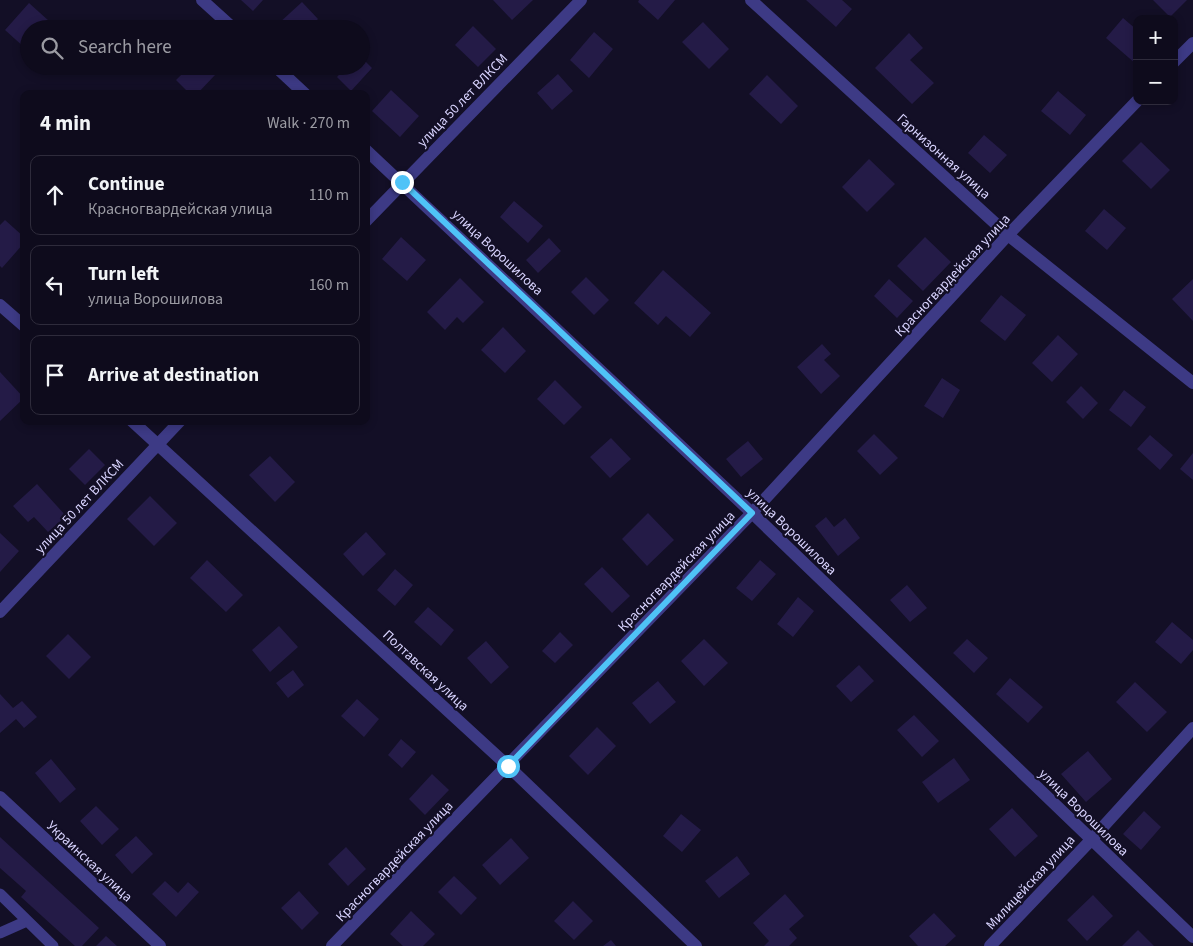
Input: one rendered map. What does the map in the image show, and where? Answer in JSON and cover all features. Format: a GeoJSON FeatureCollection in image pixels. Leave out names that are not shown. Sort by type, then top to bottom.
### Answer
{"type":"FeatureCollection","features":[{"type":"Feature","properties":{"kind":"street"},"geometry":{"type":"LineString","coordinates":[[202,0],[224,20]]}},
{"type":"Feature","properties":{"kind":"street","name":"улица 50 лет ВЛКСМ"},"geometry":{"type":"LineString","coordinates":[[370,217],[581,0]]}},
{"type":"Feature","properties":{"kind":"street","name":"Гарнизонная улица"},"geometry":{"type":"LineString","coordinates":[[751,0],[1008,235],[1193,383]]}},
{"type":"Feature","properties":{"kind":"street"},"geometry":{"type":"LineString","coordinates":[[1176,60],[1193,43]]}},
{"type":"Feature","properties":{"kind":"street"},"geometry":{"type":"LineString","coordinates":[[285,75],[301,90]]}},
{"type":"Feature","properties":{"kind":"street","name":"Красногвардейская улица"},"geometry":{"type":"LineString","coordinates":[[332,946],[752,513],[1008,235],[1133,105]]}},
{"type":"Feature","properties":{"kind":"street","name":"улица Ворошилова"},"geometry":{"type":"LineString","coordinates":[[370,154],[752,513],[1193,937]]}},
{"type":"Feature","properties":{"kind":"street"},"geometry":{"type":"LineString","coordinates":[[0,305],[20,322]]}},
{"type":"Feature","properties":{"kind":"street","name":"Полтавская улица"},"geometry":{"type":"LineString","coordinates":[[137,425],[508,766],[696,946]]}},
{"type":"Feature","properties":{"kind":"street","name":"улица 50 лет ВЛКСМ"},"geometry":{"type":"LineString","coordinates":[[0,612],[176,425]]}},
{"type":"Feature","properties":{"kind":"street","name":"Милицейская улица"},"geometry":{"type":"LineString","coordinates":[[990,946],[1091,840],[1193,728]]}},
{"type":"Feature","properties":{"kind":"street","name":"Украинская улица"},"geometry":{"type":"LineString","coordinates":[[0,797],[160,946]]}},
{"type":"Feature","properties":{"kind":"lane"},"geometry":{"type":"LineString","coordinates":[[0,894],[53,946]]}},
{"type":"Feature","properties":{"kind":"lane"},"geometry":{"type":"LineString","coordinates":[[0,933],[27,921]]}},
{"type":"Feature","properties":{"kind":"building"},"geometry":{"type":"Polygon","coordinates":[[[241,0],[263,0],[253,11],[241,0]]]}},
{"type":"Feature","properties":{"kind":"building"},"geometry":{"type":"Polygon","coordinates":[[[493,0],[533,0],[512,20],[493,0]]]}},
{"type":"Feature","properties":{"kind":"building"},"geometry":{"type":"Polygon","coordinates":[[[639,0],[675,0],[658,20],[638,2],[639,0]]]}},
{"type":"Feature","properties":{"kind":"building"},"geometry":{"type":"Polygon","coordinates":[[[806,0],[842,0],[852,9],[836,27],[806,0]]]}},
{"type":"Feature","properties":{"kind":"building"},"geometry":{"type":"Polygon","coordinates":[[[1153,0],[1187,0],[1172,15],[1168,15],[1153,0]]]}},
{"type":"Feature","properties":{"kind":"building"},"geometry":{"type":"Polygon","coordinates":[[[302,2],[318,19],[317,20],[282,20],[302,2]]]}},
{"type":"Feature","properties":{"kind":"building"},"geometry":{"type":"Polygon","coordinates":[[[29,3],[48,20],[20,20],[20,44],[5,30],[29,3]]]}},
{"type":"Feature","properties":{"kind":"building"},"geometry":{"type":"Polygon","coordinates":[[[1123,18],[1133,27],[1133,61],[1106,38],[1123,18]]]}},
{"type":"Feature","properties":{"kind":"building"},"geometry":{"type":"Polygon","coordinates":[[[703,22],[729,49],[709,69],[682,42],[703,22]]]}},
{"type":"Feature","properties":{"kind":"building"},"geometry":{"type":"Polygon","coordinates":[[[473,26],[496,49],[478,67],[455,45],[473,26]]]}},
{"type":"Feature","properties":{"kind":"building"},"geometry":{"type":"Polygon","coordinates":[[[594,32],[613,49],[589,78],[570,60],[594,32]]]}},
{"type":"Feature","properties":{"kind":"building"},"geometry":{"type":"Polygon","coordinates":[[[909,33],[923,48],[910,60],[934,83],[912,104],[875,68],[909,33]]]}},
{"type":"Feature","properties":{"kind":"building"},"geometry":{"type":"Polygon","coordinates":[[[558,74],[573,91],[552,110],[537,93],[558,74]]]}},
{"type":"Feature","properties":{"kind":"building"},"geometry":{"type":"Polygon","coordinates":[[[181,75],[215,75],[201,90],[186,90],[176,80],[181,75]]]}},
{"type":"Feature","properties":{"kind":"building"},"geometry":{"type":"Polygon","coordinates":[[[339,75],[366,75],[352,90],[337,77],[339,75]]]}},
{"type":"Feature","properties":{"kind":"building"},"geometry":{"type":"Polygon","coordinates":[[[767,75],[798,106],[781,124],[749,94],[767,75]]]}},
{"type":"Feature","properties":{"kind":"building"},"geometry":{"type":"Polygon","coordinates":[[[391,90],[419,116],[400,137],[372,111],[391,90]]]}},
{"type":"Feature","properties":{"kind":"building"},"geometry":{"type":"Polygon","coordinates":[[[1058,91],[1086,115],[1070,135],[1041,111],[1058,91]]]}},
{"type":"Feature","properties":{"kind":"building"},"geometry":{"type":"Polygon","coordinates":[[[984,135],[1007,155],[990,173],[968,153],[984,135]]]}},
{"type":"Feature","properties":{"kind":"building"},"geometry":{"type":"Polygon","coordinates":[[[1141,142],[1170,170],[1151,189],[1122,161],[1141,142]]]}},
{"type":"Feature","properties":{"kind":"building"},"geometry":{"type":"Polygon","coordinates":[[[869,159],[895,184],[867,212],[842,187],[869,159]]]}},
{"type":"Feature","properties":{"kind":"building"},"geometry":{"type":"Polygon","coordinates":[[[514,201],[543,226],[528,243],[500,217],[514,201]]]}},
{"type":"Feature","properties":{"kind":"building"},"geometry":{"type":"Polygon","coordinates":[[[1104,209],[1126,228],[1107,250],[1085,231],[1104,209]]]}},
{"type":"Feature","properties":{"kind":"building"},"geometry":{"type":"Polygon","coordinates":[[[5,220],[20,233],[20,248],[2,268],[0,266],[0,225],[5,220]]]}},
{"type":"Feature","properties":{"kind":"building"},"geometry":{"type":"Polygon","coordinates":[[[401,237],[426,260],[407,281],[382,259],[401,237]]]}},
{"type":"Feature","properties":{"kind":"building"},"geometry":{"type":"Polygon","coordinates":[[[925,237],[951,262],[923,291],[897,266],[925,237]]]}},
{"type":"Feature","properties":{"kind":"building"},"geometry":{"type":"Polygon","coordinates":[[[549,238],[561,251],[538,273],[526,260],[549,238]]]}},
{"type":"Feature","properties":{"kind":"building"},"geometry":{"type":"Polygon","coordinates":[[[663,270],[711,313],[690,337],[666,316],[658,325],[634,303],[663,270]]]}},
{"type":"Feature","properties":{"kind":"building"},"geometry":{"type":"Polygon","coordinates":[[[586,277],[609,300],[594,315],[571,292],[586,277]]]}},
{"type":"Feature","properties":{"kind":"building"},"geometry":{"type":"Polygon","coordinates":[[[460,278],[484,302],[463,323],[457,317],[445,330],[427,312],[460,278]]]}},
{"type":"Feature","properties":{"kind":"building"},"geometry":{"type":"Polygon","coordinates":[[[889,279],[913,301],[897,318],[874,296],[889,279]]]}},
{"type":"Feature","properties":{"kind":"building"},"geometry":{"type":"Polygon","coordinates":[[[1193,279],[1193,321],[1172,299],[1193,279]]]}},
{"type":"Feature","properties":{"kind":"building"},"geometry":{"type":"Polygon","coordinates":[[[1001,295],[1026,315],[1005,341],[980,321],[1001,295]]]}},
{"type":"Feature","properties":{"kind":"building"},"geometry":{"type":"Polygon","coordinates":[[[503,327],[526,351],[505,373],[481,350],[503,327]]]}},
{"type":"Feature","properties":{"kind":"building"},"geometry":{"type":"Polygon","coordinates":[[[1058,335],[1078,354],[1052,382],[1032,363],[1058,335]]]}},
{"type":"Feature","properties":{"kind":"building"},"geometry":{"type":"Polygon","coordinates":[[[822,344],[831,354],[824,360],[840,376],[821,394],[797,367],[822,344]]]}},
{"type":"Feature","properties":{"kind":"building"},"geometry":{"type":"Polygon","coordinates":[[[0,372],[20,394],[20,402],[0,421],[0,372]]]}},
{"type":"Feature","properties":{"kind":"building"},"geometry":{"type":"Polygon","coordinates":[[[942,378],[960,390],[943,418],[924,406],[942,378]]]}},
{"type":"Feature","properties":{"kind":"building"},"geometry":{"type":"Polygon","coordinates":[[[555,380],[582,407],[564,425],[537,399],[555,380]]]}},
{"type":"Feature","properties":{"kind":"building"},"geometry":{"type":"Polygon","coordinates":[[[1081,386],[1098,403],[1083,419],[1066,402],[1081,386]]]}},
{"type":"Feature","properties":{"kind":"building"},"geometry":{"type":"Polygon","coordinates":[[[1124,390],[1146,407],[1131,427],[1109,410],[1124,390]]]}},
{"type":"Feature","properties":{"kind":"building"},"geometry":{"type":"Polygon","coordinates":[[[874,434],[898,458],[880,475],[857,451],[874,434]]]}},
{"type":"Feature","properties":{"kind":"building"},"geometry":{"type":"Polygon","coordinates":[[[1150,435],[1173,455],[1160,470],[1137,449],[1150,435]]]}},
{"type":"Feature","properties":{"kind":"building"},"geometry":{"type":"Polygon","coordinates":[[[611,438],[631,459],[610,478],[590,457],[611,438]]]}},
{"type":"Feature","properties":{"kind":"building"},"geometry":{"type":"Polygon","coordinates":[[[748,441],[763,459],[741,477],[726,459],[748,441]]]}},
{"type":"Feature","properties":{"kind":"building"},"geometry":{"type":"Polygon","coordinates":[[[89,449],[105,465],[85,485],[69,469],[89,449]]]}},
{"type":"Feature","properties":{"kind":"building"},"geometry":{"type":"Polygon","coordinates":[[[1193,453],[1193,480],[1180,469],[1193,453]]]}},
{"type":"Feature","properties":{"kind":"building"},"geometry":{"type":"Polygon","coordinates":[[[270,456],[295,482],[275,502],[249,475],[270,456]]]}},
{"type":"Feature","properties":{"kind":"building"},"geometry":{"type":"Polygon","coordinates":[[[37,484],[66,516],[48,532],[34,517],[28,522],[13,506],[37,484]]]}},
{"type":"Feature","properties":{"kind":"building"},"geometry":{"type":"Polygon","coordinates":[[[150,496],[177,523],[154,546],[127,519],[150,496]]]}},
{"type":"Feature","properties":{"kind":"building"},"geometry":{"type":"Polygon","coordinates":[[[648,513],[674,540],[647,566],[622,539],[648,513]]]}},
{"type":"Feature","properties":{"kind":"building"},"geometry":{"type":"Polygon","coordinates":[[[826,517],[834,527],[845,518],[860,538],[838,556],[815,526],[826,517]]]}},
{"type":"Feature","properties":{"kind":"building"},"geometry":{"type":"Polygon","coordinates":[[[366,532],[386,554],[363,576],[343,554],[366,532]]]}},
{"type":"Feature","properties":{"kind":"building"},"geometry":{"type":"Polygon","coordinates":[[[0,533],[19,551],[0,572],[0,533]]]}},
{"type":"Feature","properties":{"kind":"building"},"geometry":{"type":"Polygon","coordinates":[[[207,560],[243,595],[226,612],[190,578],[207,560]]]}},
{"type":"Feature","properties":{"kind":"building"},"geometry":{"type":"Polygon","coordinates":[[[760,560],[776,574],[752,601],[736,588],[760,560]]]}},
{"type":"Feature","properties":{"kind":"building"},"geometry":{"type":"Polygon","coordinates":[[[602,567],[630,596],[612,613],[584,584],[602,567]]]}},
{"type":"Feature","properties":{"kind":"building"},"geometry":{"type":"Polygon","coordinates":[[[395,569],[413,585],[395,606],[377,590],[395,569]]]}},
{"type":"Feature","properties":{"kind":"building"},"geometry":{"type":"Polygon","coordinates":[[[907,585],[927,608],[910,622],[890,600],[907,585]]]}},
{"type":"Feature","properties":{"kind":"building"},"geometry":{"type":"Polygon","coordinates":[[[798,597],[814,611],[793,637],[777,624],[798,597]]]}},
{"type":"Feature","properties":{"kind":"building"},"geometry":{"type":"Polygon","coordinates":[[[428,607],[454,630],[441,646],[414,622],[428,607]]]}},
{"type":"Feature","properties":{"kind":"building"},"geometry":{"type":"Polygon","coordinates":[[[1172,622],[1193,640],[1193,650],[1181,664],[1155,642],[1172,622]]]}},
{"type":"Feature","properties":{"kind":"building"},"geometry":{"type":"Polygon","coordinates":[[[279,626],[298,647],[270,672],[252,650],[279,626]]]}},
{"type":"Feature","properties":{"kind":"building"},"geometry":{"type":"Polygon","coordinates":[[[560,632],[573,645],[555,663],[542,651],[560,632]]]}},
{"type":"Feature","properties":{"kind":"building"},"geometry":{"type":"Polygon","coordinates":[[[68,634],[91,657],[69,679],[46,656],[68,634]]]}},
{"type":"Feature","properties":{"kind":"building"},"geometry":{"type":"Polygon","coordinates":[[[704,639],[728,663],[704,686],[681,661],[704,639]]]}},
{"type":"Feature","properties":{"kind":"building"},"geometry":{"type":"Polygon","coordinates":[[[967,639],[988,658],[974,673],[953,653],[967,639]]]}},
{"type":"Feature","properties":{"kind":"building"},"geometry":{"type":"Polygon","coordinates":[[[486,641],[509,667],[491,684],[467,658],[486,641]]]}},
{"type":"Feature","properties":{"kind":"building"},"geometry":{"type":"Polygon","coordinates":[[[859,665],[874,681],[851,702],[836,686],[859,665]]]}},
{"type":"Feature","properties":{"kind":"building"},"geometry":{"type":"Polygon","coordinates":[[[293,670],[304,685],[288,698],[276,683],[293,670]]]}},
{"type":"Feature","properties":{"kind":"building"},"geometry":{"type":"Polygon","coordinates":[[[1010,678],[1043,707],[1028,723],[996,694],[1010,678]]]}},
{"type":"Feature","properties":{"kind":"building"},"geometry":{"type":"Polygon","coordinates":[[[658,681],[676,702],[650,724],[632,703],[658,681]]]}},
{"type":"Feature","properties":{"kind":"building"},"geometry":{"type":"Polygon","coordinates":[[[1135,682],[1167,712],[1147,732],[1116,702],[1135,682]]]}},
{"type":"Feature","properties":{"kind":"building"},"geometry":{"type":"Polygon","coordinates":[[[0,694],[13,708],[22,701],[37,717],[24,728],[16,719],[0,733],[0,694]]]}},
{"type":"Feature","properties":{"kind":"building"},"geometry":{"type":"Polygon","coordinates":[[[357,699],[379,719],[364,737],[341,716],[357,699]]]}},
{"type":"Feature","properties":{"kind":"building"},"geometry":{"type":"Polygon","coordinates":[[[914,715],[939,741],[922,757],[897,730],[914,715]]]}},
{"type":"Feature","properties":{"kind":"building"},"geometry":{"type":"Polygon","coordinates":[[[597,727],[616,746],[588,775],[569,756],[597,727]]]}},
{"type":"Feature","properties":{"kind":"building"},"geometry":{"type":"Polygon","coordinates":[[[401,739],[416,752],[402,768],[388,755],[401,739]]]}},
{"type":"Feature","properties":{"kind":"building"},"geometry":{"type":"Polygon","coordinates":[[[1088,751],[1112,779],[1086,802],[1061,774],[1088,751]]]}},
{"type":"Feature","properties":{"kind":"building"},"geometry":{"type":"Polygon","coordinates":[[[954,758],[970,780],[938,803],[922,782],[954,758]]]}},
{"type":"Feature","properties":{"kind":"building"},"geometry":{"type":"Polygon","coordinates":[[[51,759],[76,789],[60,803],[35,773],[51,759]]]}},
{"type":"Feature","properties":{"kind":"building"},"geometry":{"type":"Polygon","coordinates":[[[432,774],[449,790],[425,815],[409,799],[432,774]]]}},
{"type":"Feature","properties":{"kind":"building"},"geometry":{"type":"Polygon","coordinates":[[[96,806],[119,829],[102,845],[80,821],[96,806]]]}},
{"type":"Feature","properties":{"kind":"building"},"geometry":{"type":"Polygon","coordinates":[[[1012,808],[1038,836],[1015,857],[989,829],[1012,808]]]}},
{"type":"Feature","properties":{"kind":"building"},"geometry":{"type":"Polygon","coordinates":[[[1144,811],[1161,827],[1141,850],[1123,834],[1144,811]]]}},
{"type":"Feature","properties":{"kind":"building"},"geometry":{"type":"Polygon","coordinates":[[[681,814],[701,830],[682,852],[663,836],[681,814]]]}},
{"type":"Feature","properties":{"kind":"building"},"geometry":{"type":"Polygon","coordinates":[[[136,836],[153,854],[132,874],[115,855],[136,836]]]}},
{"type":"Feature","properties":{"kind":"building"},"geometry":{"type":"Polygon","coordinates":[[[0,837],[99,928],[82,946],[75,946],[21,897],[26,891],[0,868],[0,837]]]}},
{"type":"Feature","properties":{"kind":"building"},"geometry":{"type":"Polygon","coordinates":[[[511,838],[529,858],[500,885],[482,865],[511,838]]]}},
{"type":"Feature","properties":{"kind":"building"},"geometry":{"type":"Polygon","coordinates":[[[346,847],[366,869],[348,886],[328,864],[346,847]]]}},
{"type":"Feature","properties":{"kind":"building"},"geometry":{"type":"Polygon","coordinates":[[[737,856],[750,874],[719,898],[705,881],[737,856]]]}},
{"type":"Feature","properties":{"kind":"building"},"geometry":{"type":"Polygon","coordinates":[[[454,876],[477,898],[461,915],[438,892],[454,876]]]}},
{"type":"Feature","properties":{"kind":"building"},"geometry":{"type":"Polygon","coordinates":[[[165,881],[178,893],[188,882],[199,892],[176,917],[152,894],[165,881]]]}},
{"type":"Feature","properties":{"kind":"building"},"geometry":{"type":"Polygon","coordinates":[[[299,891],[319,913],[302,930],[281,908],[299,891]]]}},
{"type":"Feature","properties":{"kind":"building"},"geometry":{"type":"Polygon","coordinates":[[[785,894],[804,916],[789,929],[797,938],[789,946],[764,946],[769,941],[753,923],[785,894]]]}},
{"type":"Feature","properties":{"kind":"building"},"geometry":{"type":"Polygon","coordinates":[[[1093,895],[1113,916],[1087,941],[1067,920],[1093,895]]]}},
{"type":"Feature","properties":{"kind":"building"},"geometry":{"type":"Polygon","coordinates":[[[573,901],[593,921],[574,940],[554,921],[573,901]]]}},
{"type":"Feature","properties":{"kind":"building"},"geometry":{"type":"Polygon","coordinates":[[[411,911],[435,934],[423,946],[403,946],[390,934],[411,911]]]}},
{"type":"Feature","properties":{"kind":"building"},"geometry":{"type":"Polygon","coordinates":[[[934,913],[956,936],[945,946],[918,946],[909,936],[934,913]]]}},
{"type":"Feature","properties":{"kind":"building"},"geometry":{"type":"Polygon","coordinates":[[[1138,930],[1154,946],[1122,946],[1138,930]]]}},
{"type":"Feature","properties":{"kind":"building"},"geometry":{"type":"Polygon","coordinates":[[[106,936],[117,946],[96,946],[106,936]]]}},
{"type":"Feature","properties":{"kind":"building"},"geometry":{"type":"Polygon","coordinates":[[[611,940],[616,946],[603,946],[611,940]]]}},
{"type":"Feature","properties":{"kind":"route"},"geometry":{"type":"LineString","coordinates":[[402,182],[752,513],[508,766]]}}]}
